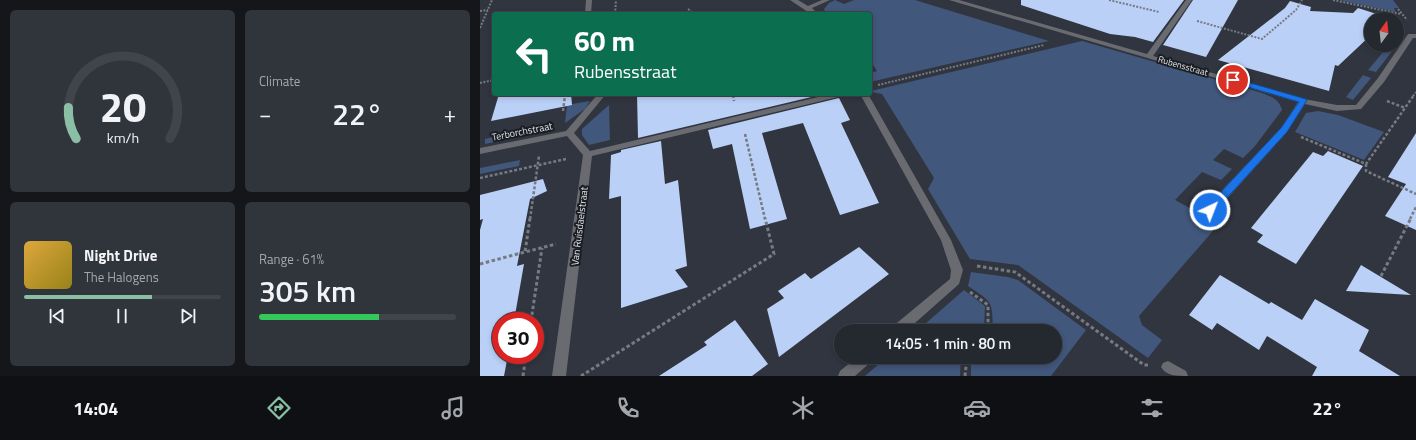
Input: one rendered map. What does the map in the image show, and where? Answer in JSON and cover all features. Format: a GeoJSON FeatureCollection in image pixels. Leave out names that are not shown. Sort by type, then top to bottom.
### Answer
{"type":"FeatureCollection","features":[{"type":"Feature","properties":{"kind":"street"},"geometry":{"type":"LineString","coordinates":[[588,12],[589,0]]}},
{"type":"Feature","properties":{"kind":"street"},"geometry":{"type":"LineString","coordinates":[[792,0],[813,12]]}},
{"type":"Feature","properties":{"kind":"street"},"geometry":{"type":"LineString","coordinates":[[808,8],[827,0]]}},
{"type":"Feature","properties":{"kind":"street","name":"Rubensstraat"},"geometry":{"type":"LineString","coordinates":[[952,0],[1303,100],[1337,108],[1358,107],[1381,80],[1410,36],[1416,36]]}},
{"type":"Feature","properties":{"kind":"street"},"geometry":{"type":"LineString","coordinates":[[1149,56],[1189,0]]}},
{"type":"Feature","properties":{"kind":"street"},"geometry":{"type":"LineString","coordinates":[[600,96],[569,133],[576,143],[588,154],[834,96]]}},
{"type":"Feature","properties":{"kind":"street"},"geometry":{"type":"LineString","coordinates":[[865,96],[946,240],[957,270],[955,281],[905,324]]}},
{"type":"Feature","properties":{"kind":"street"},"geometry":{"type":"LineString","coordinates":[[1210,210],[1284,130],[1303,100]]}},
{"type":"Feature","properties":{"kind":"street","name":"Terborchstraat"},"geometry":{"type":"LineString","coordinates":[[480,151],[569,133]]}},
{"type":"Feature","properties":{"kind":"street","name":"Van Ruisdaelstraat"},"geometry":{"type":"LineString","coordinates":[[559,376],[588,154]]}},
{"type":"Feature","properties":{"kind":"street"},"geometry":{"type":"LineString","coordinates":[[844,376],[859,364]]}},
{"type":"Feature","properties":{"kind":"street"},"geometry":{"type":"LineString","coordinates":[[1168,367],[1181,376]]}},
{"type":"Feature","properties":{"kind":"path"},"geometry":{"type":"LineString","coordinates":[[480,28],[492,0]]}},
{"type":"Feature","properties":{"kind":"path"},"geometry":{"type":"LineString","coordinates":[[615,12],[616,0]]}},
{"type":"Feature","properties":{"kind":"path"},"geometry":{"type":"LineString","coordinates":[[1109,0],[1262,39],[1296,10],[1302,0]]}},
{"type":"Feature","properties":{"kind":"path"},"geometry":{"type":"LineString","coordinates":[[1333,0],[1391,12]]}},
{"type":"Feature","properties":{"kind":"path"},"geometry":{"type":"LineString","coordinates":[[688,9],[692,12]]}},
{"type":"Feature","properties":{"kind":"path"},"geometry":{"type":"LineString","coordinates":[[480,11],[488,10]]}},
{"type":"Feature","properties":{"kind":"path"},"geometry":{"type":"LineString","coordinates":[[878,85],[1081,36]]}},
{"type":"Feature","properties":{"kind":"path"},"geometry":{"type":"LineString","coordinates":[[480,83],[492,80]]}},
{"type":"Feature","properties":{"kind":"path"},"geometry":{"type":"LineString","coordinates":[[1416,92],[1366,164],[1366,171],[1416,194]]}},
{"type":"Feature","properties":{"kind":"path"},"geometry":{"type":"LineString","coordinates":[[525,252],[538,165],[540,139],[561,121],[565,96]]}},
{"type":"Feature","properties":{"kind":"path"},"geometry":{"type":"LineString","coordinates":[[581,376],[774,254],[742,120],[738,119],[733,96]]}},
{"type":"Feature","properties":{"kind":"path"},"geometry":{"type":"LineString","coordinates":[[1284,130],[1366,164]]}},
{"type":"Feature","properties":{"kind":"path"},"geometry":{"type":"LineString","coordinates":[[480,178],[588,154]]}},
{"type":"Feature","properties":{"kind":"path"},"geometry":{"type":"LineString","coordinates":[[1381,276],[1416,207]]}},
{"type":"Feature","properties":{"kind":"path"},"geometry":{"type":"LineString","coordinates":[[480,264],[577,238]]}},
{"type":"Feature","properties":{"kind":"path"},"geometry":{"type":"LineString","coordinates":[[532,312],[542,248]]}},
{"type":"Feature","properties":{"kind":"path"},"geometry":{"type":"LineString","coordinates":[[957,270],[973,265],[1015,272],[1144,365],[1168,367]]}},
{"type":"Feature","properties":{"kind":"path"},"geometry":{"type":"LineString","coordinates":[[955,281],[988,305],[988,324]]}},
{"type":"Feature","properties":{"kind":"path"},"geometry":{"type":"LineString","coordinates":[[523,376],[525,364]]}},
{"type":"Feature","properties":{"kind":"path"},"geometry":{"type":"LineString","coordinates":[[966,376],[967,364]]}},
{"type":"Feature","properties":{"kind":"shaded area"},"geometry":{"type":"Polygon","coordinates":[[[835,0],[844,4],[854,0],[915,0],[1049,41],[872,82],[872,72],[877,71],[872,63],[872,12],[825,12],[824,9],[829,3],[835,0]]]}},
{"type":"Feature","properties":{"kind":"shaded area"},"geometry":{"type":"Polygon","coordinates":[[[1339,0],[1393,0],[1399,8],[1394,8],[1396,12],[1339,0]]]}},
{"type":"Feature","properties":{"kind":"shaded area"},"geometry":{"type":"Polygon","coordinates":[[[1082,41],[1262,93],[1277,101],[1282,110],[1255,146],[1243,158],[1224,149],[1213,160],[1232,169],[1221,180],[1202,172],[1175,200],[1219,224],[1139,316],[1142,325],[1162,340],[1148,358],[1018,265],[970,259],[928,189],[934,178],[882,94],[872,91],[1082,41]]]}},
{"type":"Feature","properties":{"kind":"shaded area"},"geometry":{"type":"Polygon","coordinates":[[[1383,52],[1391,52],[1376,72],[1368,70],[1383,52]]]}},
{"type":"Feature","properties":{"kind":"shaded area"},"geometry":{"type":"Polygon","coordinates":[[[1363,75],[1371,78],[1353,100],[1346,97],[1363,75]]]}},
{"type":"Feature","properties":{"kind":"shaded area"},"geometry":{"type":"Polygon","coordinates":[[[590,101],[585,109],[565,123],[567,105],[590,101]]]}},
{"type":"Feature","properties":{"kind":"shaded area"},"geometry":{"type":"Polygon","coordinates":[[[609,105],[610,140],[589,145],[582,135],[582,129],[609,105]]]}},
{"type":"Feature","properties":{"kind":"shaded area"},"geometry":{"type":"Polygon","coordinates":[[[1318,111],[1338,115],[1384,132],[1364,160],[1295,132],[1306,113],[1318,111]]]}},
{"type":"Feature","properties":{"kind":"shaded area"},"geometry":{"type":"Polygon","coordinates":[[[534,128],[533,134],[485,144],[485,139],[534,128]]]}},
{"type":"Feature","properties":{"kind":"shaded area"},"geometry":{"type":"Polygon","coordinates":[[[520,160],[519,166],[480,174],[480,168],[520,160]]]}},
{"type":"Feature","properties":{"kind":"shaded area"},"geometry":{"type":"Polygon","coordinates":[[[971,272],[1008,277],[1018,280],[1086,330],[1062,362],[1062,324],[993,324],[990,303],[968,286],[971,272]]]}},
{"type":"Feature","properties":{"kind":"shaded area"},"geometry":{"type":"Polygon","coordinates":[[[964,290],[985,306],[984,324],[925,324],[964,290]]]}},
{"type":"Feature","properties":{"kind":"shaded area"},"geometry":{"type":"Polygon","coordinates":[[[879,364],[961,364],[960,376],[865,376],[879,364]]]}},
{"type":"Feature","properties":{"kind":"shaded area"},"geometry":{"type":"Polygon","coordinates":[[[971,364],[1060,364],[1051,376],[971,376],[971,364]]]}},
{"type":"Feature","properties":{"kind":"building"},"geometry":{"type":"Polygon","coordinates":[[[1021,0],[1184,0],[1153,42],[1135,37],[1110,34],[1021,5],[1021,0]]]}},
{"type":"Feature","properties":{"kind":"building"},"geometry":{"type":"Polygon","coordinates":[[[1193,0],[1238,0],[1206,57],[1163,45],[1193,0]]]}},
{"type":"Feature","properties":{"kind":"building"},"geometry":{"type":"Polygon","coordinates":[[[1290,1],[1311,7],[1310,11],[1353,13],[1358,8],[1370,12],[1364,12],[1364,42],[1338,66],[1335,65],[1329,91],[1218,60],[1285,8],[1290,1]]]}},
{"type":"Feature","properties":{"kind":"building"},"geometry":{"type":"Polygon","coordinates":[[[498,96],[571,96],[572,105],[491,121],[498,96]]]}},
{"type":"Feature","properties":{"kind":"building"},"geometry":{"type":"Polygon","coordinates":[[[637,96],[816,96],[638,138],[637,96]]]}},
{"type":"Feature","properties":{"kind":"building"},"geometry":{"type":"Polygon","coordinates":[[[839,98],[850,120],[841,123],[879,203],[840,215],[803,123],[762,133],[787,219],[750,229],[732,144],[713,149],[708,130],[839,98]]]}},
{"type":"Feature","properties":{"kind":"building"},"geometry":{"type":"Polygon","coordinates":[[[1416,133],[1416,230],[1385,216],[1406,184],[1388,177],[1416,133]]]}},
{"type":"Feature","properties":{"kind":"building"},"geometry":{"type":"Polygon","coordinates":[[[661,141],[665,184],[678,180],[687,266],[675,270],[688,287],[621,308],[621,196],[609,199],[611,155],[621,152],[621,150],[661,141]]]}},
{"type":"Feature","properties":{"kind":"building"},"geometry":{"type":"Polygon","coordinates":[[[1328,151],[1363,166],[1296,264],[1257,242],[1263,235],[1251,228],[1313,152],[1323,156],[1328,151]]]}},
{"type":"Feature","properties":{"kind":"building"},"geometry":{"type":"Polygon","coordinates":[[[543,179],[547,191],[530,199],[517,266],[524,264],[516,312],[492,312],[492,364],[506,364],[504,376],[480,376],[480,230],[483,219],[480,220],[480,195],[543,179]]]}},
{"type":"Feature","properties":{"kind":"building"},"geometry":{"type":"Polygon","coordinates":[[[859,247],[889,274],[779,357],[767,309],[784,298],[778,291],[805,273],[811,279],[859,247]]]}},
{"type":"Feature","properties":{"kind":"building"},"geometry":{"type":"Polygon","coordinates":[[[1361,265],[1411,295],[1346,291],[1361,265]]]}},
{"type":"Feature","properties":{"kind":"building"},"geometry":{"type":"Polygon","coordinates":[[[1220,275],[1269,304],[1271,302],[1302,320],[1315,299],[1369,330],[1359,351],[1400,376],[1312,376],[1317,367],[1267,336],[1259,350],[1217,323],[1212,330],[1189,315],[1220,275]]]}},
{"type":"Feature","properties":{"kind":"building"},"geometry":{"type":"Polygon","coordinates":[[[735,320],[768,364],[752,376],[659,376],[707,345],[704,342],[735,320]]]}},
{"type":"Feature","properties":{"kind":"route"},"geometry":{"type":"LineString","coordinates":[[1210,210],[1284,130],[1303,100],[1233,80]]}}]}
